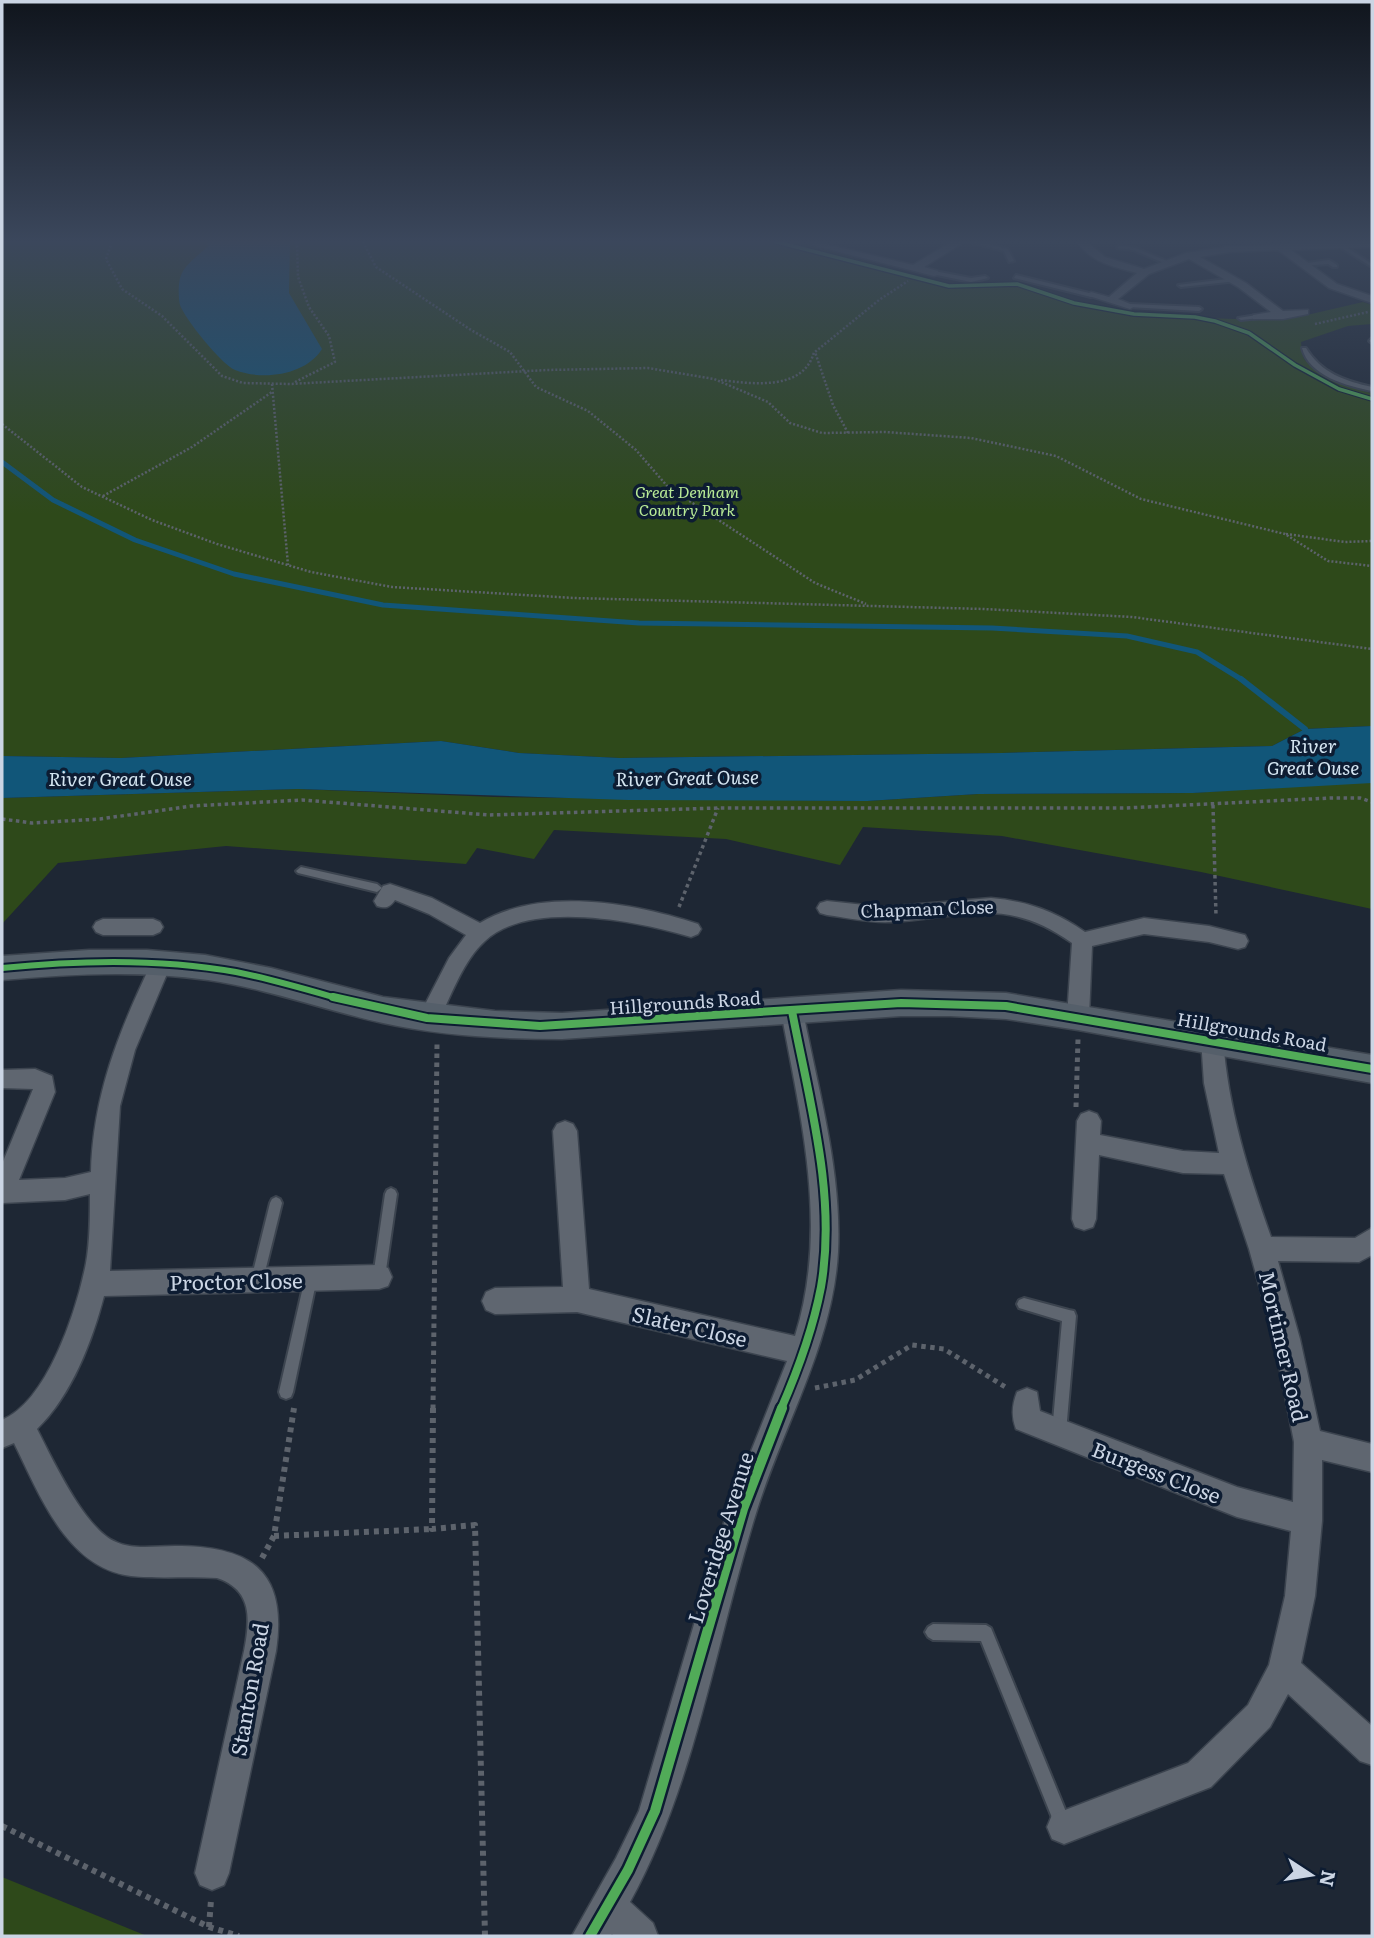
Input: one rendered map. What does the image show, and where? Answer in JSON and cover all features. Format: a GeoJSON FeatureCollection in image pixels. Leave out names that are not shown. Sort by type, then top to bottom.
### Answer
{"type":"FeatureCollection","features":[{"type":"Feature","properties":{"kind":"street"},"geometry":{"type":"LineString","coordinates":[[384,893],[429,904],[479,933]]}},
{"type":"Feature","properties":{"kind":"street","name":"Chapman Close"},"geometry":{"type":"LineString","coordinates":[[840,905],[894,914],[985,904],[1013,906],[1062,923],[1083,940]]}},
{"type":"Feature","properties":{"kind":"street"},"geometry":{"type":"LineString","coordinates":[[436,1018],[463,954],[479,933],[503,920],[592,910],[681,920]]}},
{"type":"Feature","properties":{"kind":"street"},"geometry":{"type":"LineString","coordinates":[[1078,1017],[1083,940],[1144,926],[1209,928],[1238,941]]}},
{"type":"Feature","properties":{"kind":"street"},"geometry":{"type":"LineString","coordinates":[[103,927],[153,927]]}},
{"type":"Feature","properties":{"kind":"street"},"geometry":{"type":"LineString","coordinates":[[116,960],[130,928]]}},
{"type":"Feature","properties":{"kind":"street","name":"Hillgrounds Road"},"geometry":{"type":"LineString","coordinates":[[2,968],[58,961],[162,962],[234,972],[381,1009],[509,1026],[562,1026],[950,1003],[1006,1006],[1212,1039],[1372,1069]]}},
{"type":"Feature","properties":{"kind":"street"},"geometry":{"type":"LineString","coordinates":[[162,962],[117,1066],[108,1109],[99,1260],[94,1284],[58,1380],[42,1404],[11,1430],[89,1540],[108,1555],[139,1562],[205,1561],[233,1567],[249,1580]]}},
{"type":"Feature","properties":{"kind":"street","name":"Loveridge Avenue"},"geometry":{"type":"LineString","coordinates":[[590,1936],[609,1907],[649,1827],[692,1691],[743,1509],[765,1446],[790,1388],[818,1302],[825,1254],[825,1215],[792,1011]]}},
{"type":"Feature","properties":{"kind":"street","name":"Mortimer Road"},"geometry":{"type":"LineString","coordinates":[[1064,1827],[1199,1775],[1259,1716],[1284,1669],[1300,1596],[1307,1521],[1308,1442],[1287,1339],[1262,1249],[1233,1164],[1214,1083],[1212,1039]]}},
{"type":"Feature","properties":{"kind":"street"},"geometry":{"type":"LineString","coordinates":[[2,1079],[35,1079],[44,1083],[44,1092],[2,1192],[65,1189],[103,1180]]}},
{"type":"Feature","properties":{"kind":"street"},"geometry":{"type":"LineString","coordinates":[[565,1131],[577,1299]]}},
{"type":"Feature","properties":{"kind":"street"},"geometry":{"type":"LineString","coordinates":[[1084,1219],[1089,1132],[1183,1161],[1233,1164]]}},
{"type":"Feature","properties":{"kind":"street","name":"Mortimer Road"},"geometry":{"type":"LineString","coordinates":[[1262,1249],[1359,1250],[1372,1240]]}},
{"type":"Feature","properties":{"kind":"street","name":"Proctor Close"},"geometry":{"type":"LineString","coordinates":[[94,1284],[379,1277]]}},
{"type":"Feature","properties":{"kind":"street","name":"Slater Close"},"geometry":{"type":"LineString","coordinates":[[495,1301],[577,1299],[803,1351]]}},
{"type":"Feature","properties":{"kind":"street","name":"Burgess Close"},"geometry":{"type":"LineString","coordinates":[[1027,1402],[1026,1419],[1237,1502],[1307,1521]]}},
{"type":"Feature","properties":{"kind":"street","name":"Mortimer Road"},"geometry":{"type":"LineString","coordinates":[[1308,1442],[1372,1458]]}},
{"type":"Feature","properties":{"kind":"street","name":"Stanton Road"},"geometry":{"type":"LineString","coordinates":[[212,1873],[261,1641],[262,1602],[249,1580]]}},
{"type":"Feature","properties":{"kind":"street"},"geometry":{"type":"LineString","coordinates":[[1284,1669],[1350,1726],[1372,1749]]}},
{"type":"Feature","properties":{"kind":"street"},"geometry":{"type":"LineString","coordinates":[[609,1907],[640,1936]]}},
{"type":"Feature","properties":{"kind":"lane"},"geometry":{"type":"LineString","coordinates":[[1304,349],[1309,363],[1348,384],[1372,390]]}},
{"type":"Feature","properties":{"kind":"lane"},"geometry":{"type":"LineString","coordinates":[[301,871],[384,893]]}},
{"type":"Feature","properties":{"kind":"lane"},"geometry":{"type":"LineString","coordinates":[[379,1277],[391,1194]]}},
{"type":"Feature","properties":{"kind":"lane"},"geometry":{"type":"LineString","coordinates":[[257,1280],[276,1203]]}},
{"type":"Feature","properties":{"kind":"lane"},"geometry":{"type":"LineString","coordinates":[[286,1392],[311,1278]]}},
{"type":"Feature","properties":{"kind":"lane"},"geometry":{"type":"LineString","coordinates":[[1024,1304],[1069,1316],[1059,1432]]}},
{"type":"Feature","properties":{"kind":"lane"},"geometry":{"type":"LineString","coordinates":[[933,1632],[986,1633],[1064,1827]]}},
{"type":"Feature","properties":{"kind":"path"},"geometry":{"type":"LineString","coordinates":[[178,332],[222,376],[243,383],[272,384],[525,371],[648,368],[746,383],[793,377],[809,367],[815,352],[839,332]]}},
{"type":"Feature","properties":{"kind":"path"},"geometry":{"type":"LineString","coordinates":[[290,384],[335,362],[327,332]]}},
{"type":"Feature","properties":{"kind":"path"},"geometry":{"type":"LineString","coordinates":[[475,332],[510,352],[536,387],[588,411],[636,450],[668,487],[815,583],[870,606]]}},
{"type":"Feature","properties":{"kind":"path"},"geometry":{"type":"LineString","coordinates":[[815,352],[833,405],[848,433]]}},
{"type":"Feature","properties":{"kind":"path"},"geometry":{"type":"LineString","coordinates":[[713,379],[768,402],[790,423],[822,433],[971,438],[1056,456],[1141,499],[1284,534],[1345,542],[1372,541]]}},
{"type":"Feature","properties":{"kind":"path"},"geometry":{"type":"LineString","coordinates":[[272,384],[288,565]]}},
{"type":"Feature","properties":{"kind":"path"},"geometry":{"type":"LineString","coordinates":[[103,497],[192,447],[272,392]]}},
{"type":"Feature","properties":{"kind":"path"},"geometry":{"type":"LineString","coordinates":[[2,424],[82,487],[187,534],[311,572],[392,587],[574,598],[1132,617],[1372,649]]}},
{"type":"Feature","properties":{"kind":"path"},"geometry":{"type":"LineString","coordinates":[[1284,534],[1328,561],[1372,566]]}},
{"type":"Feature","properties":{"kind":"path"},"geometry":{"type":"LineString","coordinates":[[2,819],[32,823],[100,819],[192,806],[302,800],[489,815],[718,808],[1125,808],[1331,798],[1360,798],[1372,802]]}},
{"type":"Feature","properties":{"kind":"path"},"geometry":{"type":"LineString","coordinates":[[1209,928],[1216,917],[1213,805]]}},
{"type":"Feature","properties":{"kind":"path"},"geometry":{"type":"LineString","coordinates":[[681,920],[718,808]]}},
{"type":"Feature","properties":{"kind":"path"},"geometry":{"type":"LineString","coordinates":[[1078,1017],[1075,1106],[1089,1132]]}},
{"type":"Feature","properties":{"kind":"path"},"geometry":{"type":"LineString","coordinates":[[432,1528],[436,1018]]}},
{"type":"Feature","properties":{"kind":"path"},"geometry":{"type":"LineString","coordinates":[[790,1388],[837,1388],[860,1380],[912,1345],[944,1349],[971,1363],[1027,1402]]}},
{"type":"Feature","properties":{"kind":"path"},"geometry":{"type":"LineString","coordinates":[[249,1580],[274,1536],[294,1404],[286,1392]]}},
{"type":"Feature","properties":{"kind":"path"},"geometry":{"type":"LineString","coordinates":[[274,1536],[475,1525],[485,1936]]}},
{"type":"Feature","properties":{"kind":"path"},"geometry":{"type":"LineString","coordinates":[[2,1826],[209,1927],[239,1936]]}},
{"type":"Feature","properties":{"kind":"green space","name":"Great Denham Country Park"},"geometry":{"type":"Polygon","coordinates":[[[2,332],[1329,332],[1301,342],[1304,358],[1320,372],[1356,389],[1372,393],[1372,726],[1305,729],[1272,746],[1001,753],[620,758],[519,753],[441,741],[121,758],[2,756],[2,332]]]}},
{"type":"Feature","properties":{"kind":"green space"},"geometry":{"type":"Polygon","coordinates":[[[1345,782],[1372,783],[1372,909],[1201,872],[1002,836],[863,827],[840,865],[726,839],[554,830],[534,859],[477,848],[466,864],[226,846],[58,863],[2,924],[2,798],[298,789],[494,797],[867,801],[978,794],[1193,793],[1345,782]]]}},
{"type":"Feature","properties":{"kind":"green space"},"geometry":{"type":"Polygon","coordinates":[[[2,1877],[147,1936],[2,1936],[2,1877]]]}},
{"type":"Feature","properties":{"kind":"water"},"geometry":{"type":"Polygon","coordinates":[[[198,332],[312,332],[322,349],[306,365],[295,370],[258,375],[235,370],[198,332]]]}},
{"type":"Feature","properties":{"kind":"water","name":"River Great Ouse"},"geometry":{"type":"Polygon","coordinates":[[[1372,726],[1372,783],[1193,793],[978,794],[867,801],[628,800],[298,789],[2,798],[2,756],[121,758],[441,741],[519,753],[620,758],[1001,753],[1272,746],[1305,729],[1372,726]]]}},
{"type":"Feature","properties":{"kind":"waterway"},"geometry":{"type":"LineString","coordinates":[[2,462],[53,500],[135,540],[234,574],[383,605],[639,623],[992,628],[1127,636],[1197,652],[1242,680]]}},
{"type":"Feature","properties":{"kind":"waterway"},"geometry":{"type":"LineString","coordinates":[[1242,680],[1305,729]]}},
{"type":"Feature","properties":{"kind":"cycle path"},"geometry":{"type":"LineString","coordinates":[[1247,332],[1295,365],[1339,389],[1372,399]]}},
{"type":"Feature","properties":{"kind":"cycle path"},"geometry":{"type":"LineString","coordinates":[[2,968],[118,961],[205,967],[253,976],[364,1006],[405,1014],[472,1023],[517,1025],[562,1026],[901,1003],[1006,1006],[1372,1069]]}},
{"type":"Feature","properties":{"kind":"cycle path"},"geometry":{"type":"LineString","coordinates":[[590,1936],[614,1897],[655,1811],[743,1509],[814,1319],[825,1252],[824,1192],[792,1011]]}}]}
